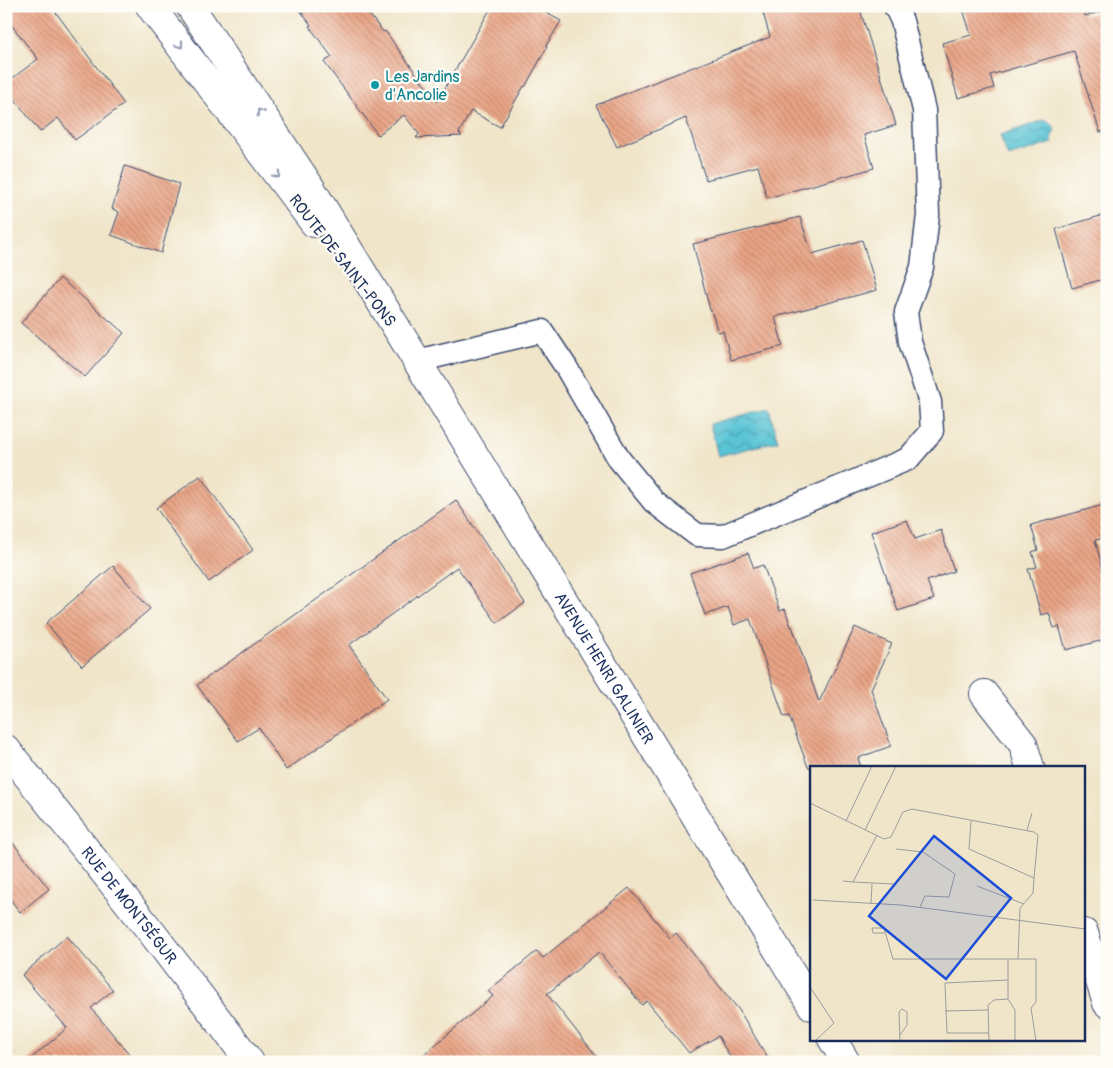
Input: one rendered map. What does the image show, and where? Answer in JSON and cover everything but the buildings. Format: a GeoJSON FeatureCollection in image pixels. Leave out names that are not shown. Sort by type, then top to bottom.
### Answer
{"type":"FeatureCollection","features":[{"type":"Feature","properties":{"kind":"main road","name":"ROUTE DE SAINT-PONS"},"geometry":{"type":"LineString","coordinates":[[150,6],[293,197],[398,330]]}},
{"type":"Feature","properties":{"kind":"main road","name":"ROUTE DE SAINT-PONS"},"geometry":{"type":"LineString","coordinates":[[190,6],[309,185],[398,330]]}},
{"type":"Feature","properties":{"kind":"main road","name":"AVENUE HENRI GALINIER"},"geometry":{"type":"LineString","coordinates":[[398,330],[810,1003]]}},
{"type":"Feature","properties":{"kind":"main road"},"geometry":{"type":"LineString","coordinates":[[984,694],[1023,744],[1030,766]]}},
{"type":"Feature","properties":{"kind":"main road","name":"RUE DE MONTSÉGUR"},"geometry":{"type":"LineString","coordinates":[[6,749],[153,934],[250,1062]]}},
{"type":"Feature","properties":{"kind":"main road"},"geometry":{"type":"LineString","coordinates":[[1086,939],[1107,1003]]}},
{"type":"Feature","properties":{"kind":"main road"},"geometry":{"type":"LineString","coordinates":[[833,1040],[846,1062]]}},
{"type":"Feature","properties":{"kind":"lane"},"geometry":{"type":"LineString","coordinates":[[416,361],[542,331],[566,367],[619,459],[654,502],[696,535],[723,536],[908,459],[932,431],[930,402],[910,342],[906,312],[922,267],[928,215],[924,110],[902,21],[895,6]]}},
{"type":"Feature","properties":{"kind":"water"},"geometry":{"type":"Polygon","coordinates":[[[1045,120],[1055,129],[1051,137],[1053,143],[1008,157],[1000,135],[1045,120]]]}},
{"type":"Feature","properties":{"kind":"water"},"geometry":{"type":"Polygon","coordinates":[[[769,408],[778,441],[718,456],[710,424],[769,408]]]}},
{"type":"Feature","properties":{"kind":"place","name":"Les Jardins d'Ancolie"},"geometry":{"type":"Point","coordinates":[375,85]}}]}
